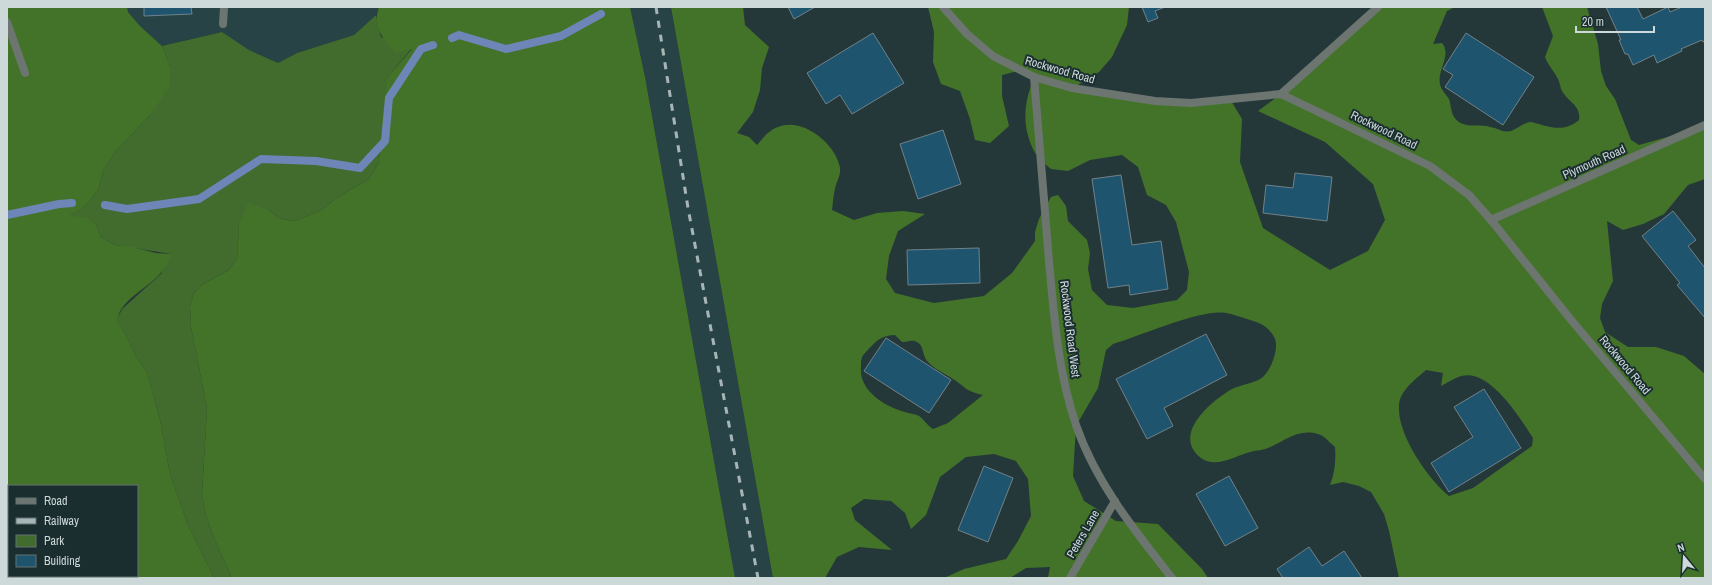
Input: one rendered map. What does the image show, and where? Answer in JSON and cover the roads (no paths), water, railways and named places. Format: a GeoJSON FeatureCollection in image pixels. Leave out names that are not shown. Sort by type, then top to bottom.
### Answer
{"type":"FeatureCollection","features":[{"type":"Feature","properties":{"kind":"street"},"geometry":{"type":"LineString","coordinates":[[223,24],[224,7]]}},
{"type":"Feature","properties":{"kind":"street","name":"Rockwood Road"},"geometry":{"type":"LineString","coordinates":[[943,7],[967,34],[993,56],[1034,77],[1072,88],[1155,102],[1191,103],[1281,94],[1430,166],[1469,195],[1491,220],[1572,321],[1705,479]]}},
{"type":"Feature","properties":{"kind":"street"},"geometry":{"type":"LineString","coordinates":[[1281,94],[1378,7]]}},
{"type":"Feature","properties":{"kind":"street"},"geometry":{"type":"LineString","coordinates":[[7,22],[25,72]]}},
{"type":"Feature","properties":{"kind":"street","name":"Rockwood Road West"},"geometry":{"type":"LineString","coordinates":[[1034,77],[1054,309],[1062,374],[1076,426],[1095,467],[1126,519],[1172,578]]}},
{"type":"Feature","properties":{"kind":"street","name":"Plymouth Road"},"geometry":{"type":"LineString","coordinates":[[1491,220],[1705,125]]}},
{"type":"Feature","properties":{"kind":"street","name":"Peters Lane"},"geometry":{"type":"LineString","coordinates":[[1070,578],[1115,501]]}},
{"type":"Feature","properties":{"kind":"waterway"},"geometry":{"type":"LineString","coordinates":[[452,38],[459,35],[506,49],[561,36],[601,14]]}},
{"type":"Feature","properties":{"kind":"waterway"},"geometry":{"type":"LineString","coordinates":[[105,205],[127,209],[199,199],[261,159],[316,161],[360,168],[385,141],[389,98],[421,49],[433,45]]}},
{"type":"Feature","properties":{"kind":"waterway"},"geometry":{"type":"LineString","coordinates":[[7,215],[59,204],[72,203]]}},
{"type":"Feature","properties":{"kind":"railway"},"geometry":{"type":"LineString","coordinates":[[656,7],[688,208],[758,578]]}}]}
